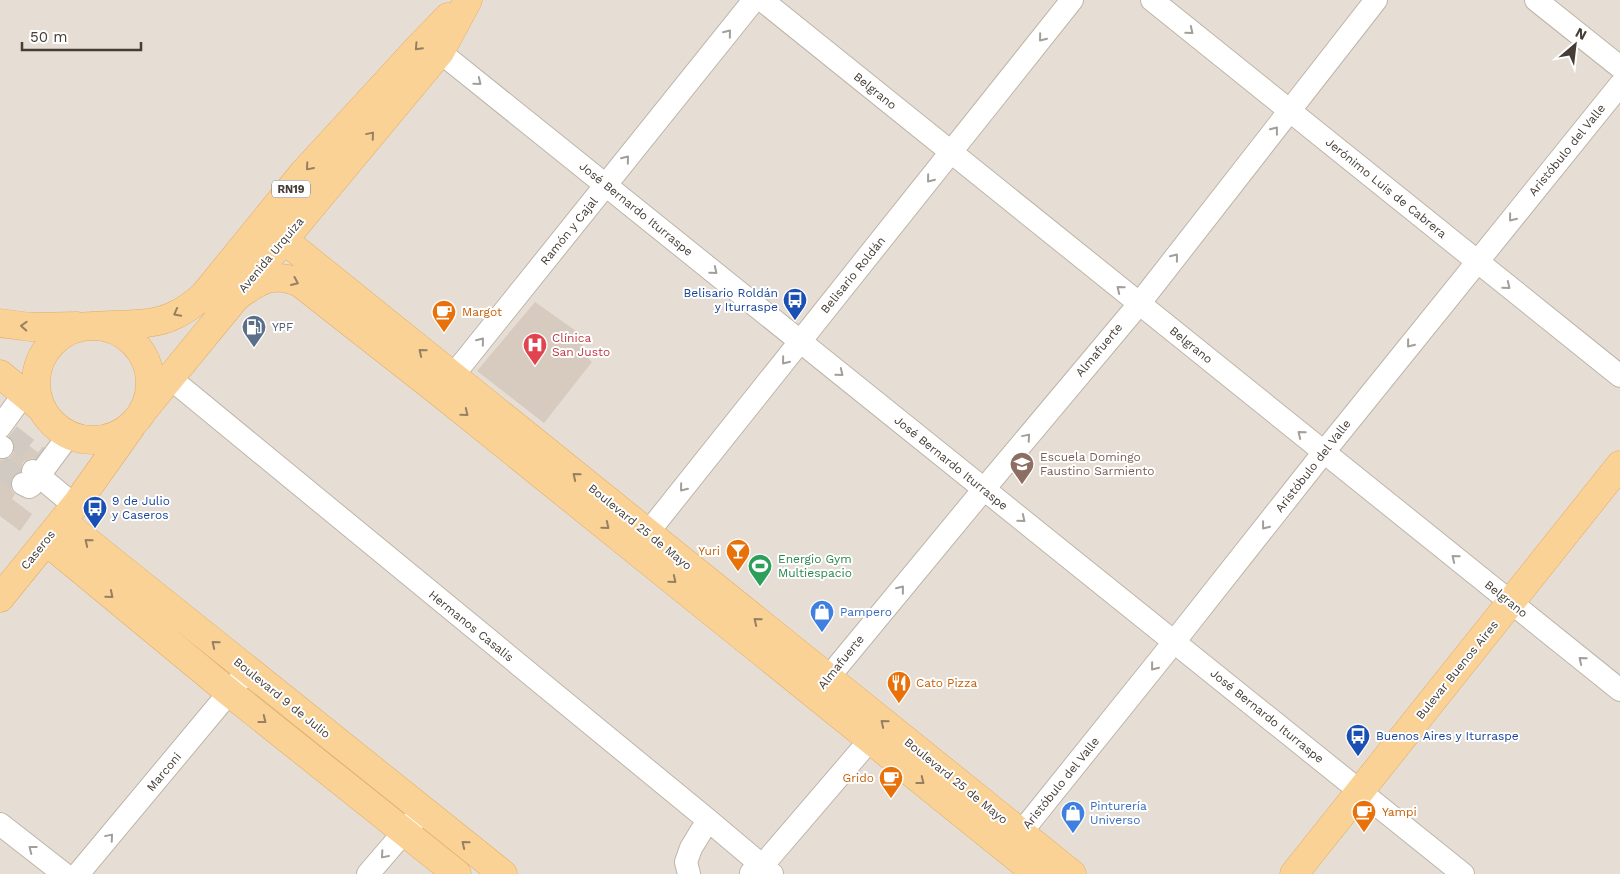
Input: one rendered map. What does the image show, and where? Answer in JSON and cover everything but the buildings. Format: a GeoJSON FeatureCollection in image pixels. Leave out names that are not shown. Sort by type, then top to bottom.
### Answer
{"type":"FeatureCollection","features":[{"type":"Feature","properties":{"kind":"main road","name":"Avenida Urquiza"},"geometry":{"type":"LineString","coordinates":[[88,326],[135,324],[165,319],[192,305],[207,293],[304,172],[464,0]]}},
{"type":"Feature","properties":{"kind":"main road","name":"Avenida Urquiza"},"geometry":{"type":"LineString","coordinates":[[139,416],[440,52],[468,0]]}},
{"type":"Feature","properties":{"kind":"main road"},"geometry":{"type":"LineString","coordinates":[[207,293],[230,276],[261,246],[272,240],[284,240]]}},
{"type":"Feature","properties":{"kind":"main road","name":"Boulevard 25 de Mayo"},"geometry":{"type":"LineString","coordinates":[[284,240],[446,384],[1014,841],[1037,874]]}},
{"type":"Feature","properties":{"kind":"main road","name":"Boulevard 25 de Mayo"},"geometry":{"type":"LineString","coordinates":[[236,297],[263,279],[289,278],[300,283],[446,384]]}},
{"type":"Feature","properties":{"kind":"main road","name":"RN19"},"geometry":{"type":"LineString","coordinates":[[0,323],[30,327],[88,326],[111,328],[134,343],[140,351],[148,367],[150,386],[146,404],[139,416],[123,431],[107,438],[90,440],[71,436],[51,422],[33,401],[0,374]]}},
{"type":"Feature","properties":{"kind":"main road","name":"RN19"},"geometry":{"type":"LineString","coordinates":[[33,401],[38,399],[35,382],[38,364],[52,342],[66,332],[88,326]]}},
{"type":"Feature","properties":{"kind":"main road","name":"Caseros"},"geometry":{"type":"LineString","coordinates":[[0,598],[65,518],[139,416]]}},
{"type":"Feature","properties":{"kind":"main road","name":"Caseros"},"geometry":{"type":"LineString","coordinates":[[65,518],[86,473],[86,461],[81,449],[71,436]]}},
{"type":"Feature","properties":{"kind":"main road","name":"Bulevar Buenos Aires"},"geometry":{"type":"LineString","coordinates":[[1294,874],[1620,465]]}},
{"type":"Feature","properties":{"kind":"main road"},"geometry":{"type":"LineString","coordinates":[[65,518],[230,693],[457,874]]}},
{"type":"Feature","properties":{"kind":"main road","name":"Boulevard 9 de Julio"},"geometry":{"type":"LineString","coordinates":[[65,518],[248,670],[503,874]]}},
{"type":"Feature","properties":{"kind":"main road","name":"Boulevard 25 de Mayo"},"geometry":{"type":"LineString","coordinates":[[821,686],[870,740],[1014,841],[1072,874]]}},
{"type":"Feature","properties":{"kind":"street","name":"Ramón y Cajal"},"geometry":{"type":"LineString","coordinates":[[446,384],[754,0]]}},
{"type":"Feature","properties":{"kind":"street","name":"Belgrano"},"geometry":{"type":"LineString","coordinates":[[762,0],[1620,690]]}},
{"type":"Feature","properties":{"kind":"street","name":"Belisario Roldán"},"geometry":{"type":"LineString","coordinates":[[641,541],[1072,0]]}},
{"type":"Feature","properties":{"kind":"street","name":"Jerónimo Luis de Cabrera"},"geometry":{"type":"LineString","coordinates":[[1152,0],[1620,376]]}},
{"type":"Feature","properties":{"kind":"street","name":"Almafuerte"},"geometry":{"type":"LineString","coordinates":[[821,686],[1139,304],[1376,0]]}},
{"type":"Feature","properties":{"kind":"street"},"geometry":{"type":"LineString","coordinates":[[1536,0],[1620,67]]}},
{"type":"Feature","properties":{"kind":"street","name":"José Bernardo Iturraspe"},"geometry":{"type":"LineString","coordinates":[[440,52],[1463,874]]}},
{"type":"Feature","properties":{"kind":"street","name":"Aristóbulo del Valle"},"geometry":{"type":"LineString","coordinates":[[1014,841],[1476,262],[1620,85]]}},
{"type":"Feature","properties":{"kind":"street","name":"Hermanos Casalis"},"geometry":{"type":"LineString","coordinates":[[170,378],[708,820],[761,871]]}},
{"type":"Feature","properties":{"kind":"street"},"geometry":{"type":"LineString","coordinates":[[2,436],[33,401]]}},
{"type":"Feature","properties":{"kind":"street"},"geometry":{"type":"LineString","coordinates":[[65,518],[37,471],[71,436]]}},
{"type":"Feature","properties":{"kind":"street","name":"Marconi"},"geometry":{"type":"LineString","coordinates":[[78,874],[248,670]]}},
{"type":"Feature","properties":{"kind":"street"},"geometry":{"type":"LineString","coordinates":[[761,871],[870,740]]}},
{"type":"Feature","properties":{"kind":"street"},"geometry":{"type":"LineString","coordinates":[[368,874],[423,810]]}},
{"type":"Feature","properties":{"kind":"street"},"geometry":{"type":"LineString","coordinates":[[689,874],[686,862],[691,848],[708,820]]}},
{"type":"Feature","properties":{"kind":"street"},"geometry":{"type":"LineString","coordinates":[[0,824],[64,874]]}},
{"type":"Feature","properties":{"kind":"shaded area"},"geometry":{"type":"Polygon","coordinates":[[[0,0],[1620,0],[1620,874],[0,874],[0,0]]]}},
{"type":"Feature","properties":{"kind":"tunnel"},"geometry":{"type":"LineString","coordinates":[[10,435],[41,459]]}},
{"type":"Feature","properties":{"kind":"tunnel"},"geometry":{"type":"LineString","coordinates":[[0,466],[23,484]]}},
{"type":"Feature","properties":{"kind":"place","name":"Belisario Roldán y Iturraspe"},"geometry":{"type":"Point","coordinates":[795,321]}},
{"type":"Feature","properties":{"kind":"place","name":"Margot"},"geometry":{"type":"Point","coordinates":[444,333]}},
{"type":"Feature","properties":{"kind":"place","name":"YPF"},"geometry":{"type":"Point","coordinates":[254,348]}},
{"type":"Feature","properties":{"kind":"place","name":"Clínica San Justo"},"geometry":{"type":"Point","coordinates":[535,366]}},
{"type":"Feature","properties":{"kind":"place","name":"Escuela Domingo Faustino Sarmiento"},"geometry":{"type":"Point","coordinates":[1022,485]}},
{"type":"Feature","properties":{"kind":"place","name":"9 de Julio y Caseros"},"geometry":{"type":"Point","coordinates":[95,529]}},
{"type":"Feature","properties":{"kind":"place","name":"Yuri"},"geometry":{"type":"Point","coordinates":[738,572]}},
{"type":"Feature","properties":{"kind":"place","name":"Energio Gym Multiespacio"},"geometry":{"type":"Point","coordinates":[760,587]}},
{"type":"Feature","properties":{"kind":"place","name":"Pampero"},"geometry":{"type":"Point","coordinates":[822,633]}},
{"type":"Feature","properties":{"kind":"place","name":"Cato Pizza"},"geometry":{"type":"Point","coordinates":[899,704]}},
{"type":"Feature","properties":{"kind":"place","name":"Buenos Aires y Iturraspe"},"geometry":{"type":"Point","coordinates":[1358,757]}},
{"type":"Feature","properties":{"kind":"place","name":"Grido"},"geometry":{"type":"Point","coordinates":[891,799]}},
{"type":"Feature","properties":{"kind":"place","name":"Yampi"},"geometry":{"type":"Point","coordinates":[1364,833]}},
{"type":"Feature","properties":{"kind":"place","name":"Pinturería Universo"},"geometry":{"type":"Point","coordinates":[1073,834]}}]}
